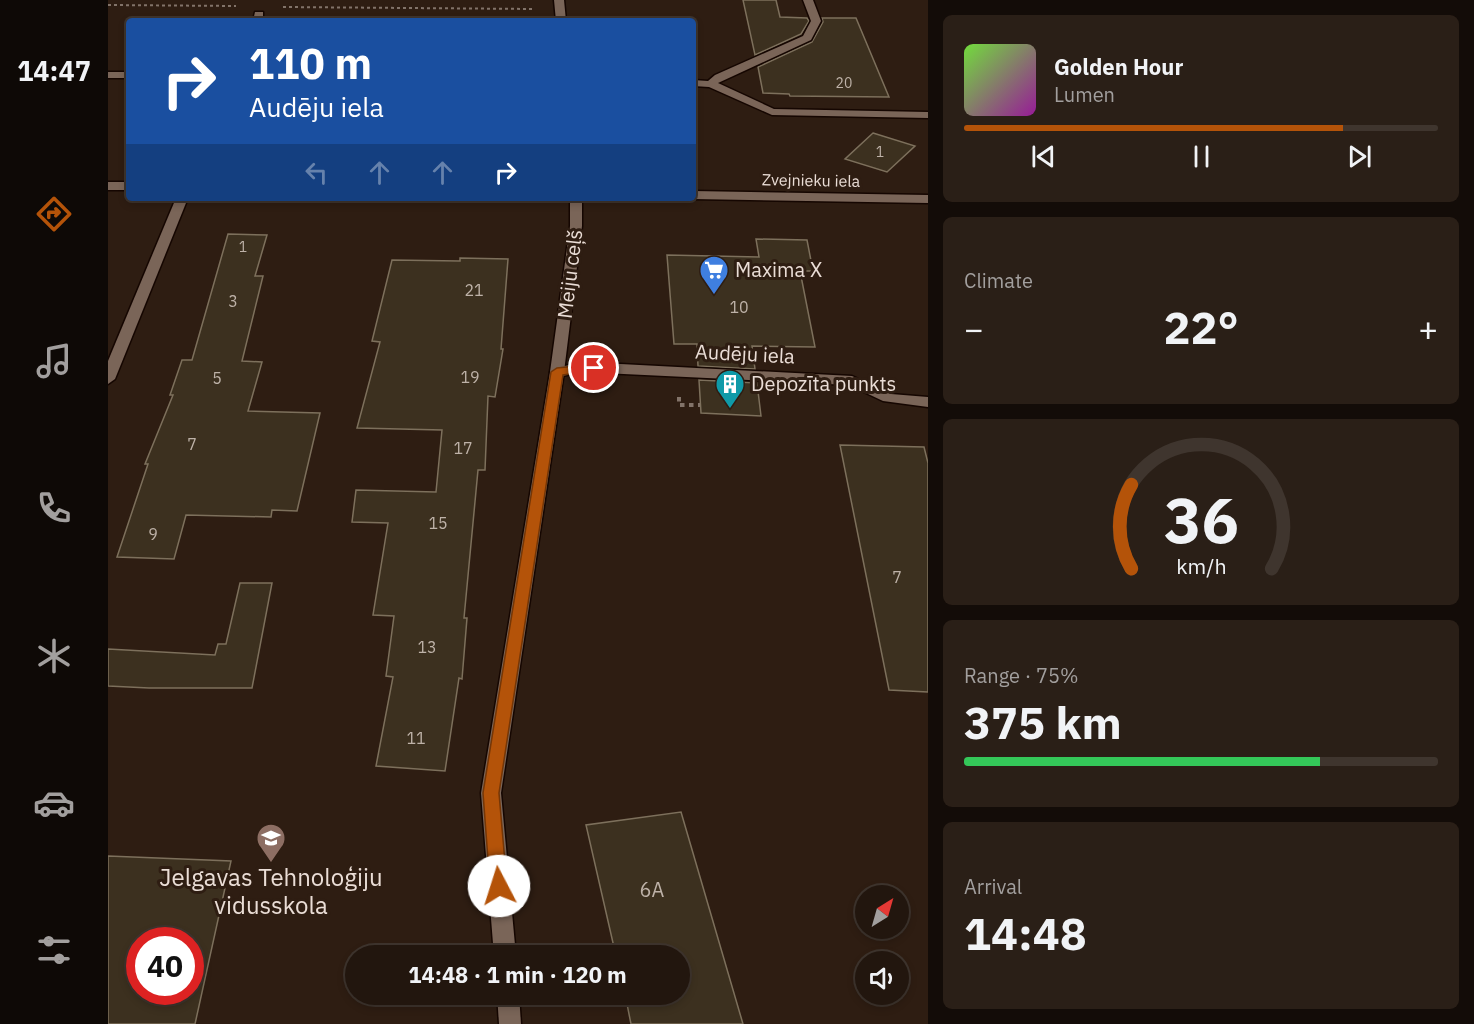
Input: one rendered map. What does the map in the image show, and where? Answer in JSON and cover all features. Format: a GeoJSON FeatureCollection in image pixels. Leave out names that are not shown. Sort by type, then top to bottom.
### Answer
{"type":"FeatureCollection","features":[{"type":"Feature","properties":{"kind":"street"},"geometry":{"type":"LineString","coordinates":[[711,84],[719,77],[807,38],[816,21],[808,0]]}},
{"type":"Feature","properties":{"kind":"street"},"geometry":{"type":"LineString","coordinates":[[108,75],[126,75]]}},
{"type":"Feature","properties":{"kind":"street"},"geometry":{"type":"LineString","coordinates":[[696,83],[711,84],[772,112],[928,115]]}},
{"type":"Feature","properties":{"kind":"street"},"geometry":{"type":"LineString","coordinates":[[108,186],[126,186]]}},
{"type":"Feature","properties":{"kind":"street","name":"Zvejnieku iela"},"geometry":{"type":"LineString","coordinates":[[696,195],[928,199]]}},
{"type":"Feature","properties":{"kind":"street"},"geometry":{"type":"LineString","coordinates":[[108,379],[181,201]]}},
{"type":"Feature","properties":{"kind":"street","name":"Meiju ceļš"},"geometry":{"type":"LineString","coordinates":[[503,945],[491,793],[557,372],[576,226],[576,201]]}},
{"type":"Feature","properties":{"kind":"street","name":"Audēju iela"},"geometry":{"type":"LineString","coordinates":[[557,372],[582,367],[852,381],[888,398],[928,402]]}},
{"type":"Feature","properties":{"kind":"street"},"geometry":{"type":"LineString","coordinates":[[509,1005],[510,1024]]}},
{"type":"Feature","properties":{"kind":"path"},"geometry":{"type":"LineString","coordinates":[[108,5],[244,6]]}},
{"type":"Feature","properties":{"kind":"path"},"geometry":{"type":"LineString","coordinates":[[279,7],[560,10]]}},
{"type":"Feature","properties":{"kind":"building"},"geometry":{"type":"Polygon","coordinates":[[[743,0],[776,0],[780,17],[807,18],[809,21],[801,34],[755,55],[743,0]]]}},
{"type":"Feature","properties":{"kind":"building"},"geometry":{"type":"Polygon","coordinates":[[[822,18],[856,18],[889,97],[790,96],[789,94],[763,93],[758,67],[812,42],[823,22],[822,18]]]}},
{"type":"Feature","properties":{"kind":"building"},"geometry":{"type":"Polygon","coordinates":[[[873,133],[915,146],[887,172],[845,159],[873,133]]]}},
{"type":"Feature","properties":{"kind":"building"},"geometry":{"type":"Polygon","coordinates":[[[228,234],[267,235],[255,276],[263,276],[242,361],[262,362],[248,411],[320,413],[297,511],[272,510],[271,517],[186,515],[174,559],[117,557],[148,464],[145,464],[173,395],[170,395],[182,360],[192,360],[228,234]]]}},
{"type":"Feature","properties":{"kind":"building"},"geometry":{"type":"Polygon","coordinates":[[[756,239],[807,240],[813,271],[800,271],[815,347],[752,346],[755,369],[698,366],[697,344],[674,344],[667,255],[759,257],[756,239]]]}},
{"type":"Feature","properties":{"kind":"building"},"geometry":{"type":"Polygon","coordinates":[[[460,258],[508,259],[501,349],[503,349],[495,397],[488,396],[485,470],[478,470],[464,618],[467,618],[462,679],[459,678],[445,771],[376,766],[393,677],[386,676],[394,616],[373,615],[388,523],[352,522],[356,490],[436,492],[442,430],[357,428],[380,342],[372,341],[392,260],[460,261],[460,258]]]}},
{"type":"Feature","properties":{"kind":"building"},"geometry":{"type":"Polygon","coordinates":[[[699,380],[757,383],[761,416],[701,413],[699,380]]]}},
{"type":"Feature","properties":{"kind":"building"},"geometry":{"type":"Polygon","coordinates":[[[840,445],[924,447],[928,463],[928,692],[889,690],[840,445]]]}},
{"type":"Feature","properties":{"kind":"building"},"geometry":{"type":"Polygon","coordinates":[[[240,583],[272,583],[252,688],[108,686],[108,649],[215,655],[218,644],[226,644],[240,583]]]}},
{"type":"Feature","properties":{"kind":"building"},"geometry":{"type":"Polygon","coordinates":[[[681,812],[743,1024],[631,1024],[627,1005],[690,1005],[690,945],[613,945],[586,825],[681,812]]]}},
{"type":"Feature","properties":{"kind":"building"},"geometry":{"type":"Polygon","coordinates":[[[108,856],[231,861],[204,983],[204,927],[126,927],[126,1005],[199,1005],[195,1024],[108,1024],[108,856]]]}},
{"type":"Feature","properties":{"kind":"place","name":"Maxima X"},"geometry":{"type":"Point","coordinates":[714,296]}},
{"type":"Feature","properties":{"kind":"place","name":"Depozīta punkts"},"geometry":{"type":"Point","coordinates":[730,410]}},
{"type":"Feature","properties":{"kind":"place","name":"Jelgavas Tehnoloģiju vidusskola"},"geometry":{"type":"Point","coordinates":[271,864]}},
{"type":"Feature","properties":{"kind":"route"},"geometry":{"type":"LineString","coordinates":[[499,886],[491,793],[557,372],[582,367],[594,368]]}}]}
